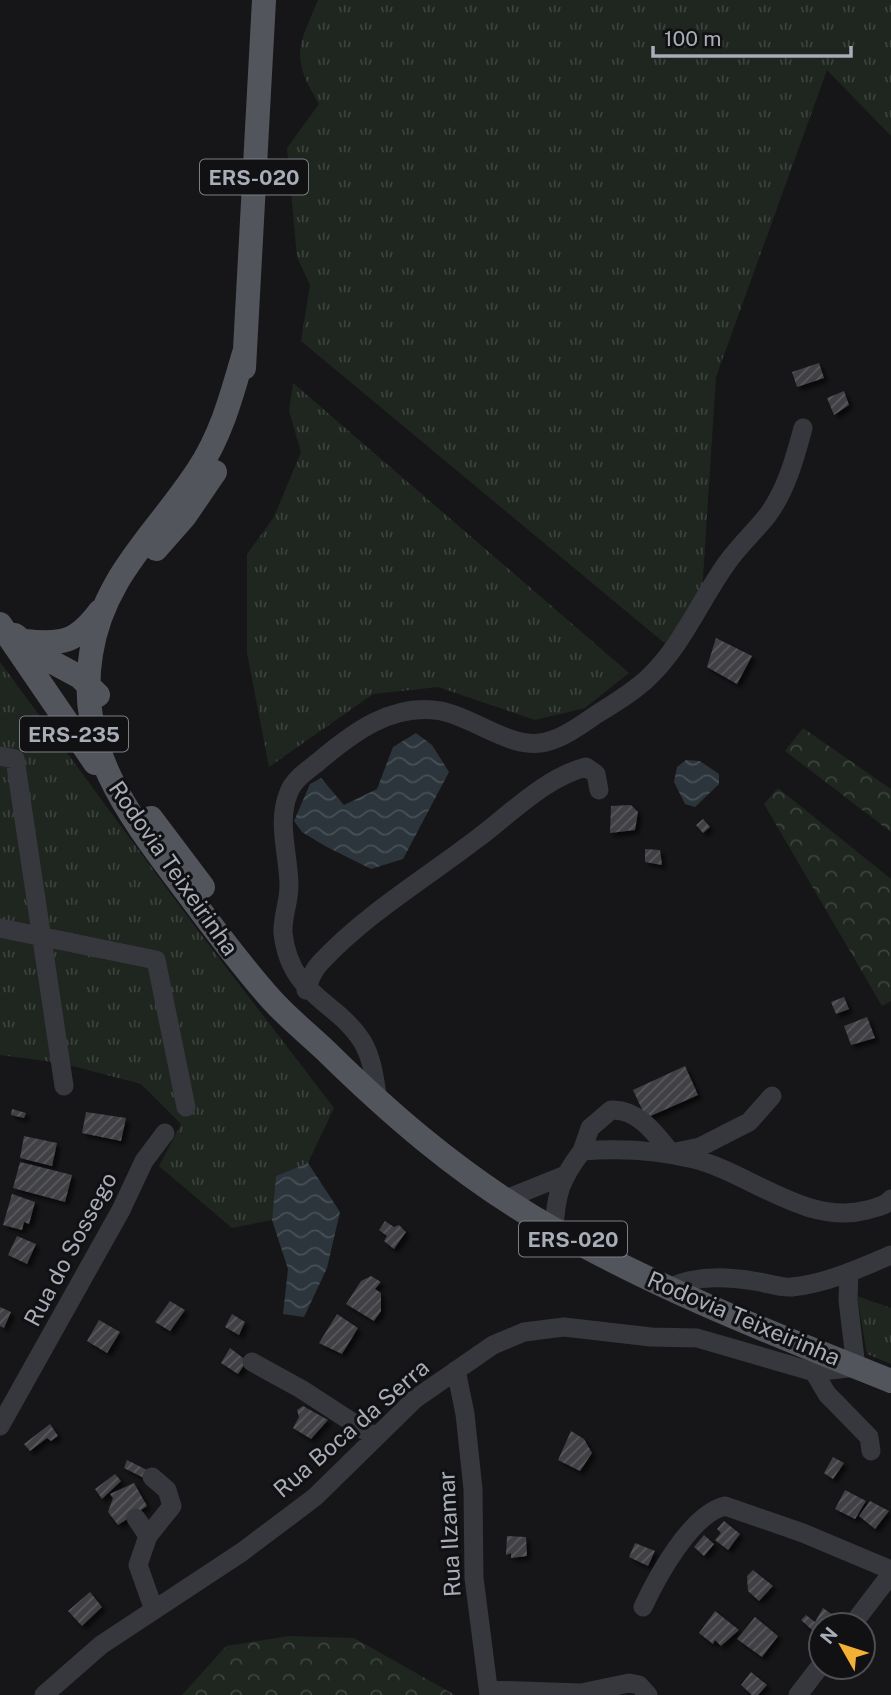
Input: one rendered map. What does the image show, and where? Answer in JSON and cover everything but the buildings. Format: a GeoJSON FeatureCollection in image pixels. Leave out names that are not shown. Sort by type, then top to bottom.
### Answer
{"type":"FeatureCollection","features":[{"type":"Feature","properties":{"kind":"main road","name":"Rodovia Teixeirinha"},"geometry":{"type":"LineString","coordinates":[[264,0],[244,353],[245,384],[228,449],[186,516],[133,580],[106,639],[96,694],[94,737],[109,780],[148,841],[226,945],[274,1002],[378,1102],[461,1168],[554,1229],[669,1287],[891,1381]]}},
{"type":"Feature","properties":{"kind":"main road","name":"Rodovia Teixeirinha"},"geometry":{"type":"LineString","coordinates":[[244,353],[216,438],[198,471],[128,563],[101,611],[90,657],[96,694],[128,783],[299,1026]]}},
{"type":"Feature","properties":{"kind":"main road"},"geometry":{"type":"LineString","coordinates":[[10,632],[56,643],[86,630],[101,611]]}},
{"type":"Feature","properties":{"kind":"main road","name":"ERS-235"},"geometry":{"type":"LineString","coordinates":[[10,632],[42,686],[109,780]]}},
{"type":"Feature","properties":{"kind":"main road","name":"ERS-235"},"geometry":{"type":"LineString","coordinates":[[10,632],[39,655],[80,677],[96,694]]}},
{"type":"Feature","properties":{"kind":"main road"},"geometry":{"type":"LineString","coordinates":[[42,686],[65,699],[74,700],[96,694]]}},
{"type":"Feature","properties":{"kind":"street"},"geometry":{"type":"LineString","coordinates":[[378,1102],[374,1073],[364,1045],[357,1034],[306,990],[288,953],[283,932],[289,886],[284,813],[289,791],[298,778],[347,737],[380,718],[416,710],[440,710],[525,742],[542,743],[561,737],[625,696],[650,677],[685,630],[729,561],[769,514],[794,463],[803,428]]}},
{"type":"Feature","properties":{"kind":"street"},"geometry":{"type":"LineString","coordinates":[[0,756],[15,759],[64,1086]]}},
{"type":"Feature","properties":{"kind":"street"},"geometry":{"type":"LineString","coordinates":[[306,990],[313,972],[322,961],[374,914],[538,792],[574,770],[586,767],[596,774],[599,790]]}},
{"type":"Feature","properties":{"kind":"street"},"geometry":{"type":"LineString","coordinates":[[0,928],[156,960],[186,1107]]}},
{"type":"Feature","properties":{"kind":"street"},"geometry":{"type":"LineString","coordinates":[[671,1153],[700,1147],[749,1122],[772,1096]]}},
{"type":"Feature","properties":{"kind":"street"},"geometry":{"type":"LineString","coordinates":[[554,1229],[555,1203],[564,1176],[582,1152],[590,1128],[611,1110],[623,1109],[658,1136],[671,1153]]}},
{"type":"Feature","properties":{"kind":"street","name":"Rua do Sossego"},"geometry":{"type":"LineString","coordinates":[[0,1426],[121,1210],[144,1161],[165,1133]]}},
{"type":"Feature","properties":{"kind":"street"},"geometry":{"type":"LineString","coordinates":[[582,1152],[618,1150],[671,1153],[698,1159],[793,1201],[830,1211],[856,1213],[886,1205],[891,1199]]}},
{"type":"Feature","properties":{"kind":"street"},"geometry":{"type":"LineString","coordinates":[[506,1199],[564,1176]]}},
{"type":"Feature","properties":{"kind":"street"},"geometry":{"type":"LineString","coordinates":[[669,1287],[704,1278],[734,1278],[791,1287],[849,1272],[891,1255]]}},
{"type":"Feature","properties":{"kind":"street"},"geometry":{"type":"LineString","coordinates":[[849,1272],[848,1300],[856,1367]]}},
{"type":"Feature","properties":{"kind":"street","name":"Rua Boca da Serra"},"geometry":{"type":"LineString","coordinates":[[44,1695],[101,1645],[242,1552],[315,1496],[415,1399],[493,1345],[524,1332],[564,1327],[651,1337],[698,1338],[814,1372],[856,1367]]}},
{"type":"Feature","properties":{"kind":"street"},"geometry":{"type":"LineString","coordinates":[[252,1362],[301,1389],[375,1437]]}},
{"type":"Feature","properties":{"kind":"street","name":"Rua Ilzamar"},"geometry":{"type":"LineString","coordinates":[[456,1370],[465,1414],[473,1489],[474,1577],[489,1693]]}},
{"type":"Feature","properties":{"kind":"street"},"geometry":{"type":"LineString","coordinates":[[814,1372],[827,1394],[869,1437],[872,1451]]}},
{"type":"Feature","properties":{"kind":"street"},"geometry":{"type":"LineString","coordinates":[[152,1477],[167,1490],[172,1506],[148,1536],[138,1565],[154,1610]]}},
{"type":"Feature","properties":{"kind":"street"},"geometry":{"type":"LineString","coordinates":[[643,1607],[656,1578],[704,1515],[725,1506],[752,1513],[891,1572],[862,1611]]}},
{"type":"Feature","properties":{"kind":"street"},"geometry":{"type":"LineString","coordinates":[[136,1518],[148,1536]]}},
{"type":"Feature","properties":{"kind":"street"},"geometry":{"type":"LineString","coordinates":[[798,1695],[809,1681]]}},
{"type":"Feature","properties":{"kind":"street"},"geometry":{"type":"LineString","coordinates":[[489,1693],[581,1693],[629,1683],[639,1685],[648,1695]]}},
{"type":"Feature","properties":{"kind":"green space"},"geometry":{"type":"Polygon","coordinates":[[[318,0],[891,0],[891,136],[827,70],[716,377],[702,592],[668,646],[301,341],[310,285],[297,257],[287,148],[319,104],[304,74],[300,52],[318,0]]]}},
{"type":"Feature","properties":{"kind":"green space"},"geometry":{"type":"Polygon","coordinates":[[[293,383],[629,673],[585,708],[535,720],[438,687],[373,694],[269,767],[247,653],[247,554],[274,517],[301,452],[289,411],[293,383]]]}},
{"type":"Feature","properties":{"kind":"green space"},"geometry":{"type":"Polygon","coordinates":[[[0,662],[196,928],[334,1108],[308,1163],[276,1176],[272,1220],[232,1228],[159,1166],[181,1124],[141,1084],[61,1063],[0,1055],[0,662]]]}},
{"type":"Feature","properties":{"kind":"green space"},"geometry":{"type":"Polygon","coordinates":[[[803,728],[891,789],[891,832],[785,751],[803,728]]]}},
{"type":"Feature","properties":{"kind":"green space"},"geometry":{"type":"Polygon","coordinates":[[[778,788],[891,879],[891,1001],[882,1006],[764,804],[778,788]]]}},
{"type":"Feature","properties":{"kind":"green space"},"geometry":{"type":"Polygon","coordinates":[[[857,1296],[891,1308],[891,1364],[867,1354],[857,1296]]]}},
{"type":"Feature","properties":{"kind":"green space"},"geometry":{"type":"Polygon","coordinates":[[[289,1636],[354,1638],[455,1695],[182,1695],[226,1646],[289,1636]]]}},
{"type":"Feature","properties":{"kind":"water"},"geometry":{"type":"Polygon","coordinates":[[[416,733],[432,745],[449,772],[403,859],[371,869],[302,832],[294,821],[310,784],[321,778],[344,805],[377,789],[393,747],[416,733]]]}},
{"type":"Feature","properties":{"kind":"water"},"geometry":{"type":"Polygon","coordinates":[[[686,760],[700,761],[719,774],[719,784],[695,807],[685,804],[674,782],[677,767],[686,760]]]}},
{"type":"Feature","properties":{"kind":"water"},"geometry":{"type":"Polygon","coordinates":[[[308,1163],[340,1212],[327,1268],[304,1317],[283,1314],[288,1269],[272,1220],[276,1176],[308,1163]]]}}]}
